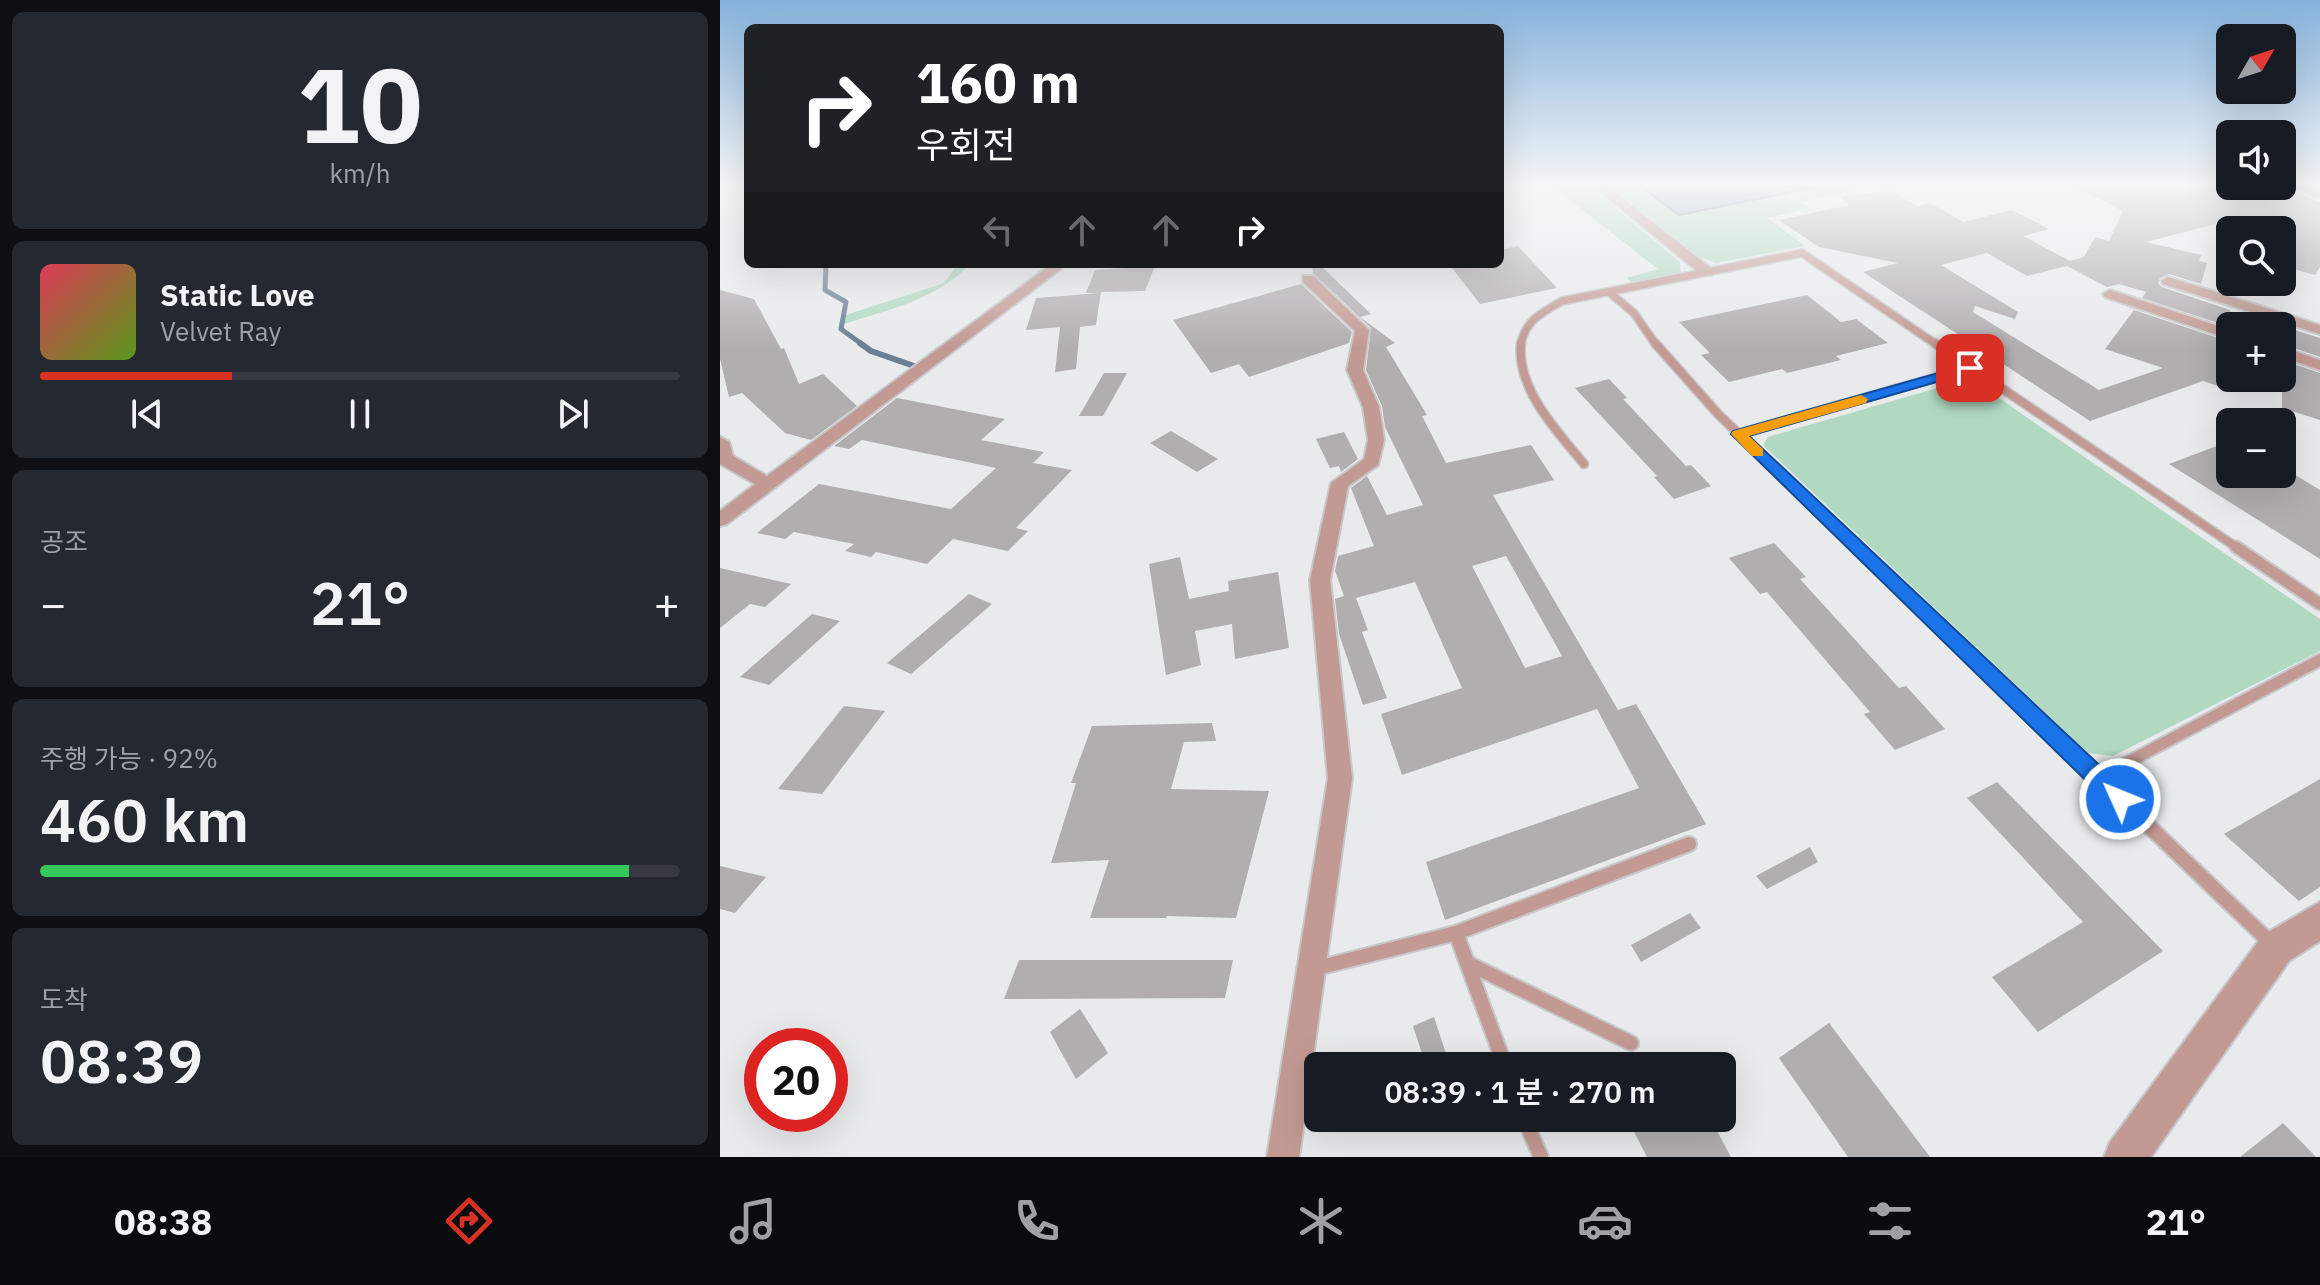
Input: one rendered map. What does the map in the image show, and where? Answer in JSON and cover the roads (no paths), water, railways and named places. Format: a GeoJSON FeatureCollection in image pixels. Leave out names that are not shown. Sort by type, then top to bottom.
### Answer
{"type":"FeatureCollection","features":[{"type":"Feature","properties":{"kind":"street"},"geometry":{"type":"LineString","coordinates":[[1667,240],[1707,272]]}},
{"type":"Feature","properties":{"kind":"street"},"geometry":{"type":"LineString","coordinates":[[720,520],[1055,268]]}},
{"type":"Feature","properties":{"kind":"street"},"geometry":{"type":"LineString","coordinates":[[1283,1157],[1340,778],[1320,580],[1340,483],[1372,461],[1376,440],[1371,407],[1355,370],[1362,330],[1308,279]]}},
{"type":"Feature","properties":{"kind":"street"},"geometry":{"type":"LineString","coordinates":[[2168,281],[2320,330]]}},
{"type":"Feature","properties":{"kind":"street"},"geometry":{"type":"LineString","coordinates":[[2110,294],[2216,330]]}},
{"type":"Feature","properties":{"kind":"street"},"geometry":{"type":"LineString","coordinates":[[2296,357],[2320,365]]}},
{"type":"Feature","properties":{"kind":"street"},"geometry":{"type":"LineString","coordinates":[[720,442],[725,459],[768,484]]}},
{"type":"Feature","properties":{"kind":"street"},"geometry":{"type":"LineString","coordinates":[[2125,1157],[2276,948],[2320,920]]}},
{"type":"Feature","properties":{"kind":"lane"},"geometry":{"type":"LineString","coordinates":[[1584,464],[1542,411],[1526,384],[1521,344],[1526,324],[1541,309],[1802,253],[2320,604]]}},
{"type":"Feature","properties":{"kind":"lane"},"geometry":{"type":"LineString","coordinates":[[1609,292],[1631,306],[1659,349],[1691,387],[1738,434],[2276,948]]}},
{"type":"Feature","properties":{"kind":"lane"},"geometry":{"type":"LineString","coordinates":[[1738,434],[1970,368]]}},
{"type":"Feature","properties":{"kind":"lane"},"geometry":{"type":"LineString","coordinates":[[2098,778],[2320,660]]}},
{"type":"Feature","properties":{"kind":"lane"},"geometry":{"type":"LineString","coordinates":[[1311,970],[1456,933],[1689,844]]}},
{"type":"Feature","properties":{"kind":"lane"},"geometry":{"type":"LineString","coordinates":[[1456,933],[1500,1052]]}},
{"type":"Feature","properties":{"kind":"lane"},"geometry":{"type":"LineString","coordinates":[[1467,963],[1631,1043]]}},
{"type":"Feature","properties":{"kind":"lane"},"geometry":{"type":"LineString","coordinates":[[1530,1132],[1541,1157]]}},
{"type":"Feature","properties":{"kind":"waterway"},"geometry":{"type":"LineString","coordinates":[[826,268],[825,290],[846,302],[841,329],[863,345]]}},
{"type":"Feature","properties":{"kind":"waterway"},"geometry":{"type":"LineString","coordinates":[[860,343],[871,351],[914,366]]}}]}
